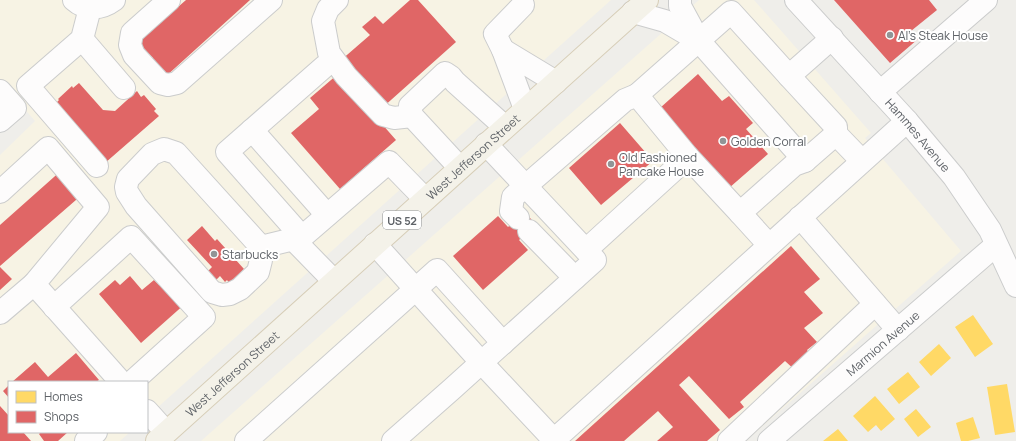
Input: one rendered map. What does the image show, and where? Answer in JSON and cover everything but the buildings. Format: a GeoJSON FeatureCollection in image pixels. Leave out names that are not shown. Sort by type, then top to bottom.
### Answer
{"type":"FeatureCollection","features":[{"type":"Feature","properties":{"kind":"main road","name":"West Jefferson Street"},"geometry":{"type":"LineString","coordinates":[[162,437],[640,6]]}},
{"type":"Feature","properties":{"kind":"street"},"geometry":{"type":"LineString","coordinates":[[114,0],[100,8],[82,4],[82,38],[124,88]]}},
{"type":"Feature","properties":{"kind":"street"},"geometry":{"type":"LineString","coordinates":[[168,0],[132,33],[130,45],[134,55],[160,83],[168,85],[177,83],[270,0]]}},
{"type":"Feature","properties":{"kind":"street"},"geometry":{"type":"LineString","coordinates":[[338,0],[328,10],[323,21],[329,52],[346,76],[383,115],[394,118],[412,116]]}},
{"type":"Feature","properties":{"kind":"street"},"geometry":{"type":"LineString","coordinates":[[680,0],[680,6],[699,40],[804,161]]}},
{"type":"Feature","properties":{"kind":"street","name":"Hammes Avenue"},"geometry":{"type":"LineString","coordinates":[[799,1],[907,121],[954,177],[990,230],[1016,286]]}},
{"type":"Feature","properties":{"kind":"street"},"geometry":{"type":"LineString","coordinates":[[523,2],[495,34],[503,50],[525,109]]}},
{"type":"Feature","properties":{"kind":"street"},"geometry":{"type":"LineString","coordinates":[[880,92],[973,4]]}},
{"type":"Feature","properties":{"kind":"street"},"geometry":{"type":"LineString","coordinates":[[640,6],[665,22],[699,40]]}},
{"type":"Feature","properties":{"kind":"street"},"geometry":{"type":"LineString","coordinates":[[574,278],[511,211],[514,197],[625,100],[637,95],[731,12],[836,127],[836,134],[862,162]]}},
{"type":"Feature","properties":{"kind":"street"},"geometry":{"type":"LineString","coordinates":[[82,38],[28,86],[97,166]]}},
{"type":"Feature","properties":{"kind":"street"},"geometry":{"type":"LineString","coordinates":[[789,76],[832,38]]}},
{"type":"Feature","properties":{"kind":"street"},"geometry":{"type":"LineString","coordinates":[[503,50],[556,82]]}},
{"type":"Feature","properties":{"kind":"street"},"geometry":{"type":"LineString","coordinates":[[324,66],[227,152],[334,281]]}},
{"type":"Feature","properties":{"kind":"street"},"geometry":{"type":"LineString","coordinates":[[460,168],[412,116],[410,106],[445,73],[505,127]]}},
{"type":"Feature","properties":{"kind":"street"},"geometry":{"type":"LineString","coordinates":[[0,91],[15,108],[0,121]]}},
{"type":"Feature","properties":{"kind":"street"},"geometry":{"type":"LineString","coordinates":[[637,95],[688,157],[769,245]]}},
{"type":"Feature","properties":{"kind":"street"},"geometry":{"type":"LineString","coordinates":[[375,244],[553,441],[907,121]]}},
{"type":"Feature","properties":{"kind":"street"},"geometry":{"type":"LineString","coordinates":[[252,130],[327,215]]}},
{"type":"Feature","properties":{"kind":"street"},"geometry":{"type":"LineString","coordinates":[[740,213],[794,165],[804,161],[836,134]]}},
{"type":"Feature","properties":{"kind":"street"},"geometry":{"type":"LineString","coordinates":[[393,441],[595,260],[486,144]]}},
{"type":"Feature","properties":{"kind":"street"},"geometry":{"type":"LineString","coordinates":[[0,192],[48,148],[98,207],[34,284],[0,314]]}},
{"type":"Feature","properties":{"kind":"street"},"geometry":{"type":"LineString","coordinates":[[164,149],[176,153],[260,247],[261,260],[258,272],[240,289],[230,294],[222,295],[212,292],[136,206],[127,192],[126,187],[128,179],[152,154],[164,149]]}},
{"type":"Feature","properties":{"kind":"street"},"geometry":{"type":"LineString","coordinates":[[586,250],[688,157]]}},
{"type":"Feature","properties":{"kind":"street"},"geometry":{"type":"LineString","coordinates":[[260,247],[297,238],[327,215],[389,162],[425,200]]}},
{"type":"Feature","properties":{"kind":"street"},"geometry":{"type":"LineString","coordinates":[[800,217],[898,330]]}},
{"type":"Feature","properties":{"kind":"street"},"geometry":{"type":"LineString","coordinates":[[54,307],[131,236],[204,316],[133,381]]}},
{"type":"Feature","properties":{"kind":"street","name":"Marmion Avenue"},"geometry":{"type":"LineString","coordinates":[[770,441],[996,244]]}},
{"type":"Feature","properties":{"kind":"street"},"geometry":{"type":"LineString","coordinates":[[246,441],[437,270],[503,343]]}},
{"type":"Feature","properties":{"kind":"street"},"geometry":{"type":"LineString","coordinates":[[34,284],[120,381]]}},
{"type":"Feature","properties":{"kind":"street"},"geometry":{"type":"LineString","coordinates":[[729,441],[875,304]]}},
{"type":"Feature","properties":{"kind":"street"},"geometry":{"type":"LineString","coordinates":[[148,413],[162,437]]}},
{"type":"Feature","properties":{"kind":"street"},"geometry":{"type":"LineString","coordinates":[[86,441],[95,433]]}},
{"type":"Feature","properties":{"kind":"shaded area"},"geometry":{"type":"Polygon","coordinates":[[[0,0],[611,0],[148,416],[148,381],[8,381],[8,433],[129,433],[120,441],[0,441],[0,155],[35,121],[0,81],[0,0]]]}},
{"type":"Feature","properties":{"kind":"shaded area"},"geometry":{"type":"Polygon","coordinates":[[[699,0],[754,0],[871,133],[865,138],[961,251],[746,441],[201,441],[699,0]]]}},
{"type":"Feature","properties":{"kind":"place","name":"Al's Steak House"},"geometry":{"type":"Point","coordinates":[890,35]}},
{"type":"Feature","properties":{"kind":"place","name":"Golden Corral"},"geometry":{"type":"Point","coordinates":[723,141]}},
{"type":"Feature","properties":{"kind":"place","name":"Old Fashioned Pancake House"},"geometry":{"type":"Point","coordinates":[611,164]}},
{"type":"Feature","properties":{"kind":"place","name":"Starbucks"},"geometry":{"type":"Point","coordinates":[214,254]}}]}
